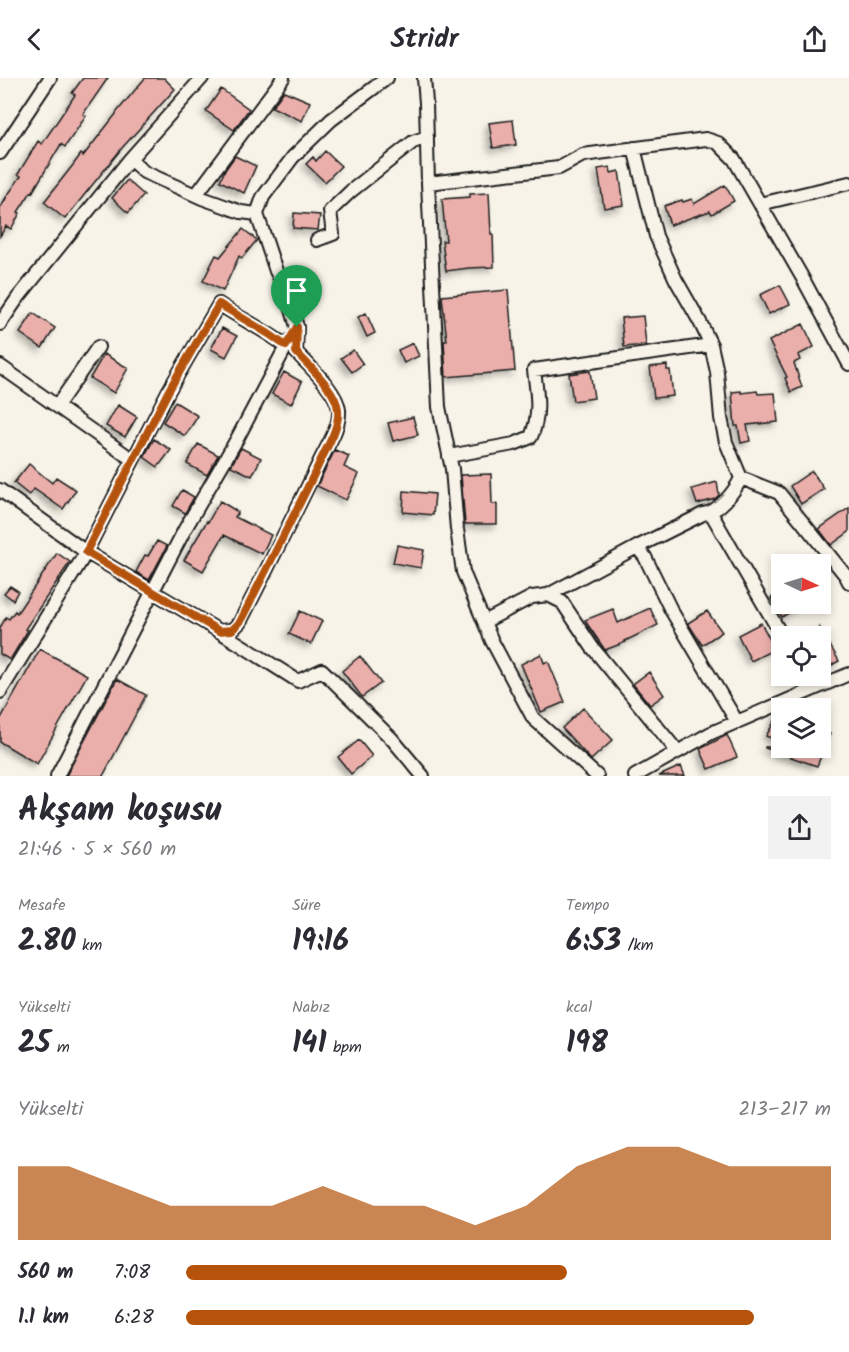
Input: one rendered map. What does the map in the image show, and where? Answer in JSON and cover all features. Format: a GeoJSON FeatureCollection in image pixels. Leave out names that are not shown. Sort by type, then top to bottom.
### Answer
{"type":"FeatureCollection","features":[{"type":"Feature","properties":{"kind":"street"},"geometry":{"type":"LineString","coordinates":[[0,153],[51,78]]}},
{"type":"Feature","properties":{"kind":"street"},"geometry":{"type":"LineString","coordinates":[[0,324],[17,299],[130,159],[202,78]]}},
{"type":"Feature","properties":{"kind":"street"},"geometry":{"type":"LineString","coordinates":[[196,195],[284,78]]}},
{"type":"Feature","properties":{"kind":"street"},"geometry":{"type":"LineString","coordinates":[[219,631],[232,630],[240,622],[338,422],[339,408],[332,393],[296,352],[297,327],[287,292],[276,271],[257,214],[263,197],[293,158],[331,120],[387,78]]}},
{"type":"Feature","properties":{"kind":"street"},"geometry":{"type":"LineString","coordinates":[[424,78],[439,407],[452,470],[463,572],[492,640],[533,718],[597,776]]}},
{"type":"Feature","properties":{"kind":"street"},"geometry":{"type":"LineString","coordinates":[[317,240],[333,234],[330,211],[351,191],[413,142],[427,137]]}},
{"type":"Feature","properties":{"kind":"street"},"geometry":{"type":"LineString","coordinates":[[428,183],[559,168],[583,154],[706,139],[718,143],[734,159],[848,359]]}},
{"type":"Feature","properties":{"kind":"street"},"geometry":{"type":"LineString","coordinates":[[634,148],[656,236],[676,280],[711,345],[717,372],[721,418],[726,442],[741,478],[778,493],[849,582]]}},
{"type":"Feature","properties":{"kind":"street"},"geometry":{"type":"LineString","coordinates":[[130,159],[144,172],[196,195],[241,212],[257,214]]}},
{"type":"Feature","properties":{"kind":"street"},"geometry":{"type":"LineString","coordinates":[[760,204],[849,183]]}},
{"type":"Feature","properties":{"kind":"street"},"geometry":{"type":"LineString","coordinates":[[0,692],[86,552],[169,390],[219,304],[286,346]]}},
{"type":"Feature","properties":{"kind":"street"},"geometry":{"type":"LineString","coordinates":[[57,776],[185,529],[237,439],[297,327]]}},
{"type":"Feature","properties":{"kind":"street"},"geometry":{"type":"LineString","coordinates":[[449,456],[514,444],[531,436],[536,424],[538,397],[534,370],[711,345]]}},
{"type":"Feature","properties":{"kind":"street"},"geometry":{"type":"LineString","coordinates":[[57,406],[98,347]]}},
{"type":"Feature","properties":{"kind":"street"},"geometry":{"type":"LineString","coordinates":[[0,366],[134,460]]}},
{"type":"Feature","properties":{"kind":"street"},"geometry":{"type":"LineString","coordinates":[[484,622],[532,597],[548,595],[637,547],[703,514],[711,513],[736,489],[741,478]]}},
{"type":"Feature","properties":{"kind":"street"},"geometry":{"type":"LineString","coordinates":[[0,490],[86,552],[298,681],[322,670],[392,739],[423,776]]}},
{"type":"Feature","properties":{"kind":"street"},"geometry":{"type":"LineString","coordinates":[[711,513],[776,626]]}},
{"type":"Feature","properties":{"kind":"street"},"geometry":{"type":"LineString","coordinates":[[637,547],[645,557],[671,610],[737,722]]}},
{"type":"Feature","properties":{"kind":"street"},"geometry":{"type":"LineString","coordinates":[[548,595],[562,602],[592,647],[677,752]]}},
{"type":"Feature","properties":{"kind":"street"},"geometry":{"type":"LineString","coordinates":[[635,776],[711,733],[849,674]]}},
{"type":"Feature","properties":{"kind":"building"},"geometry":{"type":"Polygon","coordinates":[[[83,78],[108,78],[83,114],[86,116],[65,147],[61,144],[18,212],[20,213],[11,229],[6,226],[0,236],[0,208],[21,176],[18,174],[38,141],[42,144],[75,95],[72,93],[83,78]]]}},
{"type":"Feature","properties":{"kind":"building"},"geometry":{"type":"Polygon","coordinates":[[[145,78],[164,78],[175,89],[122,148],[65,219],[44,202],[145,78]]]}},
{"type":"Feature","properties":{"kind":"building"},"geometry":{"type":"Polygon","coordinates":[[[221,89],[249,109],[234,130],[206,111],[221,89]]]}},
{"type":"Feature","properties":{"kind":"building"},"geometry":{"type":"Polygon","coordinates":[[[284,91],[310,102],[302,121],[272,107],[284,91]]]}},
{"type":"Feature","properties":{"kind":"building"},"geometry":{"type":"Polygon","coordinates":[[[513,120],[516,145],[493,148],[489,123],[513,120]]]}},
{"type":"Feature","properties":{"kind":"building"},"geometry":{"type":"Polygon","coordinates":[[[325,151],[341,166],[325,182],[306,164],[313,157],[316,161],[325,151]]]}},
{"type":"Feature","properties":{"kind":"building"},"geometry":{"type":"Polygon","coordinates":[[[235,156],[256,166],[244,193],[220,181],[235,156]]]}},
{"type":"Feature","properties":{"kind":"building"},"geometry":{"type":"Polygon","coordinates":[[[610,167],[611,173],[619,171],[624,205],[604,208],[598,169],[610,167]]]}},
{"type":"Feature","properties":{"kind":"building"},"geometry":{"type":"Polygon","coordinates":[[[127,180],[144,195],[128,213],[112,198],[127,180]]]}},
{"type":"Feature","properties":{"kind":"building"},"geometry":{"type":"Polygon","coordinates":[[[725,185],[734,201],[712,214],[710,211],[670,225],[664,206],[692,199],[694,204],[725,185]]]}},
{"type":"Feature","properties":{"kind":"building"},"geometry":{"type":"Polygon","coordinates":[[[489,193],[494,267],[446,271],[442,241],[446,241],[442,199],[489,193]]]}},
{"type":"Feature","properties":{"kind":"building"},"geometry":{"type":"Polygon","coordinates":[[[294,213],[320,215],[318,230],[293,228],[294,213]]]}},
{"type":"Feature","properties":{"kind":"building"},"geometry":{"type":"Polygon","coordinates":[[[243,229],[257,240],[242,258],[239,256],[223,291],[203,281],[216,255],[220,257],[243,229]]]}},
{"type":"Feature","properties":{"kind":"building"},"geometry":{"type":"Polygon","coordinates":[[[780,285],[790,304],[769,314],[760,295],[780,285]]]}},
{"type":"Feature","properties":{"kind":"building"},"geometry":{"type":"Polygon","coordinates":[[[508,290],[515,371],[446,377],[444,341],[447,341],[442,296],[508,290]]]}},
{"type":"Feature","properties":{"kind":"building"},"geometry":{"type":"Polygon","coordinates":[[[33,313],[55,328],[42,348],[20,333],[33,313]]]}},
{"type":"Feature","properties":{"kind":"building"},"geometry":{"type":"Polygon","coordinates":[[[366,313],[375,333],[367,337],[358,317],[366,313]]]}},
{"type":"Feature","properties":{"kind":"building"},"geometry":{"type":"Polygon","coordinates":[[[643,316],[646,345],[624,347],[621,318],[643,316]]]}},
{"type":"Feature","properties":{"kind":"building"},"geometry":{"type":"Polygon","coordinates":[[[803,324],[814,347],[798,355],[800,360],[794,363],[802,387],[791,392],[785,378],[787,377],[769,341],[803,324]]]}},
{"type":"Feature","properties":{"kind":"building"},"geometry":{"type":"Polygon","coordinates":[[[222,328],[237,336],[226,357],[211,349],[222,328]]]}},
{"type":"Feature","properties":{"kind":"building"},"geometry":{"type":"Polygon","coordinates":[[[413,343],[419,356],[404,363],[398,350],[413,343]]]}},
{"type":"Feature","properties":{"kind":"building"},"geometry":{"type":"Polygon","coordinates":[[[353,350],[363,364],[352,372],[341,358],[353,350]]]}},
{"type":"Feature","properties":{"kind":"building"},"geometry":{"type":"Polygon","coordinates":[[[104,354],[128,368],[114,393],[90,378],[104,354]]]}},
{"type":"Feature","properties":{"kind":"building"},"geometry":{"type":"Polygon","coordinates":[[[667,365],[667,370],[670,370],[673,396],[654,398],[650,367],[667,365]]]}},
{"type":"Feature","properties":{"kind":"building"},"geometry":{"type":"Polygon","coordinates":[[[590,371],[594,398],[573,401],[569,374],[590,371]]]}},
{"type":"Feature","properties":{"kind":"building"},"geometry":{"type":"Polygon","coordinates":[[[284,372],[302,382],[291,404],[272,394],[284,372]]]}},
{"type":"Feature","properties":{"kind":"building"},"geometry":{"type":"Polygon","coordinates":[[[741,391],[741,393],[757,391],[758,394],[775,393],[778,422],[747,425],[750,441],[741,443],[738,426],[735,426],[732,392],[741,391]]]}},
{"type":"Feature","properties":{"kind":"building"},"geometry":{"type":"Polygon","coordinates":[[[175,402],[198,416],[185,436],[163,422],[175,402]]]}},
{"type":"Feature","properties":{"kind":"building"},"geometry":{"type":"Polygon","coordinates":[[[118,405],[137,417],[125,437],[106,426],[118,405]]]}},
{"type":"Feature","properties":{"kind":"building"},"geometry":{"type":"Polygon","coordinates":[[[413,417],[418,435],[393,441],[388,423],[413,417]]]}},
{"type":"Feature","properties":{"kind":"building"},"geometry":{"type":"Polygon","coordinates":[[[154,439],[171,450],[158,467],[144,457],[154,439]]]}},
{"type":"Feature","properties":{"kind":"building"},"geometry":{"type":"Polygon","coordinates":[[[198,444],[218,455],[207,475],[187,464],[198,444]]]}},
{"type":"Feature","properties":{"kind":"building"},"geometry":{"type":"Polygon","coordinates":[[[241,448],[261,458],[252,476],[231,466],[241,448]]]}},
{"type":"Feature","properties":{"kind":"building"},"geometry":{"type":"Polygon","coordinates":[[[335,450],[349,456],[344,467],[359,474],[346,500],[317,486],[335,450]]]}},
{"type":"Feature","properties":{"kind":"building"},"geometry":{"type":"Polygon","coordinates":[[[29,464],[52,483],[56,477],[76,490],[63,509],[34,489],[29,495],[14,483],[29,464]]]}},
{"type":"Feature","properties":{"kind":"building"},"geometry":{"type":"Polygon","coordinates":[[[812,471],[824,489],[801,504],[790,486],[812,471]]]}},
{"type":"Feature","properties":{"kind":"building"},"geometry":{"type":"Polygon","coordinates":[[[491,474],[492,504],[497,504],[497,524],[465,524],[461,475],[491,474]]]}},
{"type":"Feature","properties":{"kind":"building"},"geometry":{"type":"Polygon","coordinates":[[[717,482],[719,495],[715,499],[697,504],[692,489],[717,482]]]}},
{"type":"Feature","properties":{"kind":"building"},"geometry":{"type":"Polygon","coordinates":[[[182,490],[194,497],[185,513],[173,506],[182,490]]]}},
{"type":"Feature","properties":{"kind":"building"},"geometry":{"type":"Polygon","coordinates":[[[404,491],[435,494],[433,515],[403,512],[404,491]]]}},
{"type":"Feature","properties":{"kind":"building"},"geometry":{"type":"Polygon","coordinates":[[[220,501],[238,512],[235,517],[271,535],[262,554],[224,535],[203,571],[184,560],[220,501]]]}},
{"type":"Feature","properties":{"kind":"building"},"geometry":{"type":"Polygon","coordinates":[[[849,508],[849,532],[831,545],[819,529],[849,508]]]}},
{"type":"Feature","properties":{"kind":"building"},"geometry":{"type":"Polygon","coordinates":[[[157,541],[167,546],[149,580],[136,572],[145,555],[148,556],[157,541]]]}},
{"type":"Feature","properties":{"kind":"building"},"geometry":{"type":"Polygon","coordinates":[[[397,545],[424,550],[421,568],[393,563],[397,545]]]}},
{"type":"Feature","properties":{"kind":"building"},"geometry":{"type":"Polygon","coordinates":[[[57,553],[70,562],[25,629],[28,630],[10,660],[0,654],[0,628],[6,617],[9,619],[15,611],[17,613],[57,553]]]}},
{"type":"Feature","properties":{"kind":"building"},"geometry":{"type":"Polygon","coordinates":[[[10,586],[18,591],[13,600],[4,593],[10,586]]]}},
{"type":"Feature","properties":{"kind":"building"},"geometry":{"type":"Polygon","coordinates":[[[650,608],[658,625],[605,650],[585,620],[613,609],[618,623],[650,608]]]}},
{"type":"Feature","properties":{"kind":"building"},"geometry":{"type":"Polygon","coordinates":[[[300,611],[322,621],[311,644],[289,634],[300,611]]]}},
{"type":"Feature","properties":{"kind":"building"},"geometry":{"type":"Polygon","coordinates":[[[707,611],[722,632],[702,645],[688,623],[707,611]]]}},
{"type":"Feature","properties":{"kind":"building"},"geometry":{"type":"Polygon","coordinates":[[[761,623],[771,642],[771,651],[751,661],[738,635],[761,623]]]}},
{"type":"Feature","properties":{"kind":"building"},"geometry":{"type":"Polygon","coordinates":[[[831,647],[839,661],[831,666],[831,647]]]}},
{"type":"Feature","properties":{"kind":"building"},"geometry":{"type":"Polygon","coordinates":[[[40,649],[87,675],[37,764],[0,742],[0,720],[40,649]]]}},
{"type":"Feature","properties":{"kind":"building"},"geometry":{"type":"Polygon","coordinates":[[[541,654],[544,663],[548,661],[565,702],[541,712],[521,664],[541,654]]]}},
{"type":"Feature","properties":{"kind":"building"},"geometry":{"type":"Polygon","coordinates":[[[360,656],[381,683],[362,697],[342,671],[360,656]]]}},
{"type":"Feature","properties":{"kind":"building"},"geometry":{"type":"Polygon","coordinates":[[[649,672],[664,695],[650,705],[633,684],[649,672]]]}},
{"type":"Feature","properties":{"kind":"building"},"geometry":{"type":"Polygon","coordinates":[[[117,679],[146,695],[103,776],[66,776],[117,679]]]}},
{"type":"Feature","properties":{"kind":"building"},"geometry":{"type":"Polygon","coordinates":[[[583,708],[613,740],[591,760],[562,728],[583,708]]]}},
{"type":"Feature","properties":{"kind":"building"},"geometry":{"type":"Polygon","coordinates":[[[771,727],[771,738],[766,736],[771,727]]]}},
{"type":"Feature","properties":{"kind":"building"},"geometry":{"type":"Polygon","coordinates":[[[727,735],[737,757],[709,769],[700,749],[727,735]]]}},
{"type":"Feature","properties":{"kind":"building"},"geometry":{"type":"Polygon","coordinates":[[[359,740],[372,756],[351,774],[338,757],[359,740]]]}},
{"type":"Feature","properties":{"kind":"building"},"geometry":{"type":"Polygon","coordinates":[[[794,758],[820,758],[817,766],[794,758]]]}},
{"type":"Feature","properties":{"kind":"building"},"geometry":{"type":"Polygon","coordinates":[[[681,766],[685,776],[659,776],[681,766]]]}},
{"type":"Feature","properties":{"kind":"route"},"geometry":{"type":"LineString","coordinates":[[219,304],[286,346],[297,327],[296,352],[332,393],[339,408],[338,422],[240,622],[232,630],[219,631],[86,552],[169,390],[219,304]]}}]}
